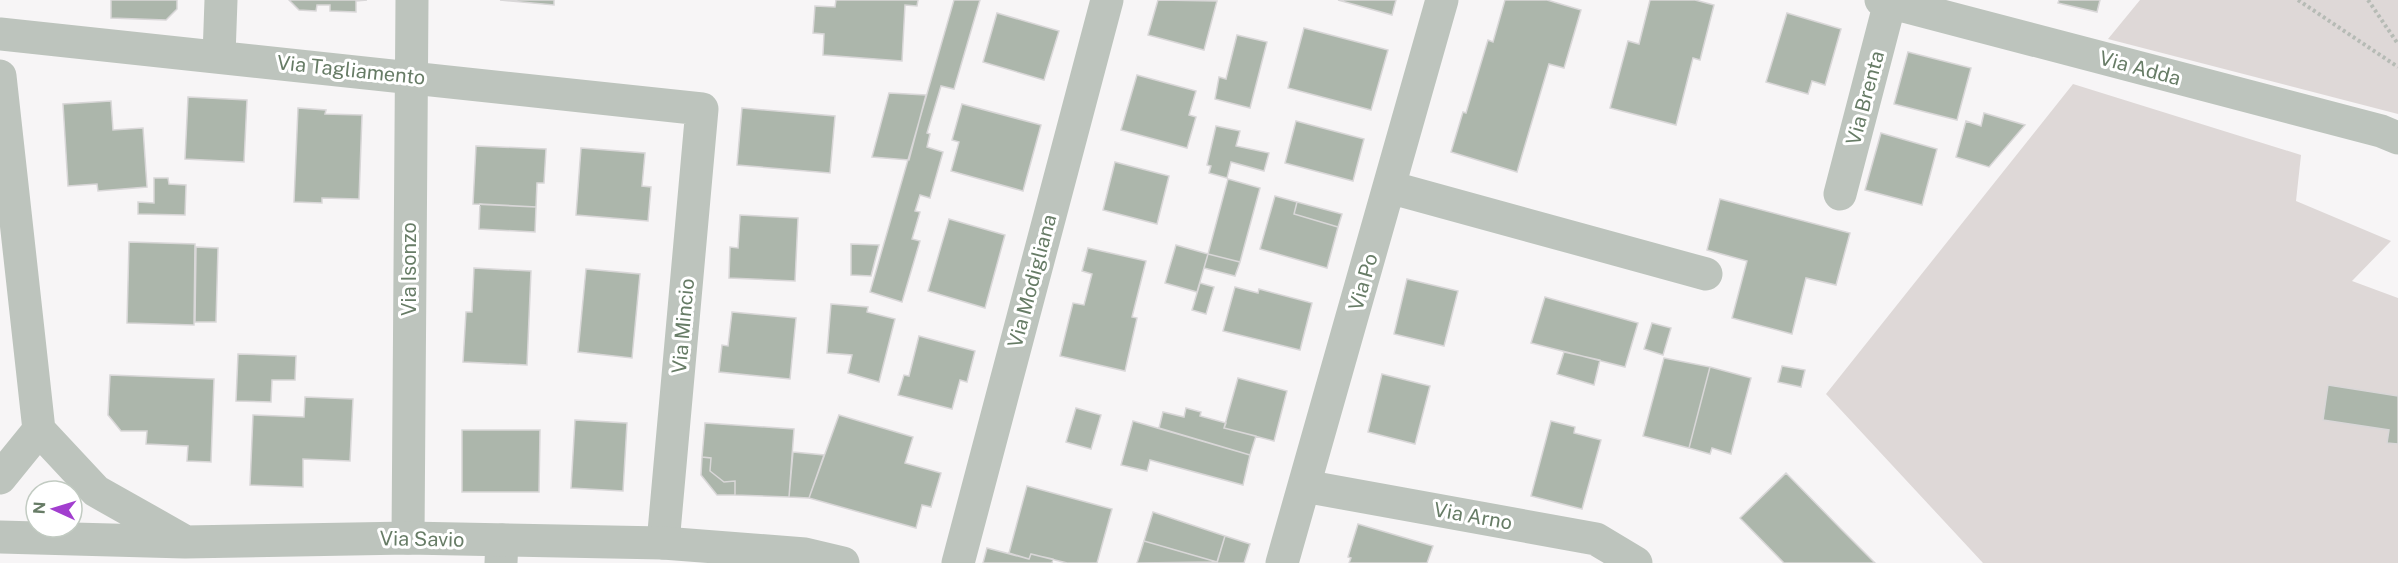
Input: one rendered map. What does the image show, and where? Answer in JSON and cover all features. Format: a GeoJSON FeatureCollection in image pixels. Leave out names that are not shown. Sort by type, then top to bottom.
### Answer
{"type":"FeatureCollection","features":[{"type":"Feature","properties":{"kind":"street"},"geometry":{"type":"LineString","coordinates":[[219,56],[220,0]]}},
{"type":"Feature","properties":{"kind":"street","name":"Via Isonzo"},"geometry":{"type":"LineString","coordinates":[[408,538],[412,0]]}},
{"type":"Feature","properties":{"kind":"street","name":"Via Modigliana"},"geometry":{"type":"LineString","coordinates":[[958,563],[1107,0]]}},
{"type":"Feature","properties":{"kind":"street","name":"Via Po"},"geometry":{"type":"LineString","coordinates":[[1282,563],[1443,0]]}},
{"type":"Feature","properties":{"kind":"street","name":"Via Adda"},"geometry":{"type":"LineString","coordinates":[[1886,1],[2398,138]]}},
{"type":"Feature","properties":{"kind":"street","name":"Via Brenta"},"geometry":{"type":"LineString","coordinates":[[1840,194],[1886,1]]}},
{"type":"Feature","properties":{"kind":"street","name":"Via Tagliamento"},"geometry":{"type":"LineString","coordinates":[[0,34],[702,109]]}},
{"type":"Feature","properties":{"kind":"street"},"geometry":{"type":"LineString","coordinates":[[0,76],[39,430],[96,491],[185,542]]}},
{"type":"Feature","properties":{"kind":"street","name":"Via Mincio"},"geometry":{"type":"LineString","coordinates":[[663,543],[702,109]]}},
{"type":"Feature","properties":{"kind":"street"},"geometry":{"type":"LineString","coordinates":[[1389,187],[1706,274]]}},
{"type":"Feature","properties":{"kind":"street"},"geometry":{"type":"LineString","coordinates":[[0,478],[39,430]]}},
{"type":"Feature","properties":{"kind":"street","name":"Via Arno"},"geometry":{"type":"LineString","coordinates":[[1304,486],[1596,538],[1636,563]]}},
{"type":"Feature","properties":{"kind":"street","name":"Via Savio"},"geometry":{"type":"LineString","coordinates":[[0,537],[185,542],[408,538],[502,552],[663,543],[805,554],[843,563]]}},
{"type":"Feature","properties":{"kind":"path"},"geometry":{"type":"LineString","coordinates":[[2298,0],[2398,67]]}},
{"type":"Feature","properties":{"kind":"path"},"geometry":{"type":"LineString","coordinates":[[2368,0],[2398,44]]}},
{"type":"Feature","properties":{"kind":"shaded area"},"geometry":{"type":"Polygon","coordinates":[[[2140,0],[2398,0],[2398,114],[2108,39],[2140,0]]]}},
{"type":"Feature","properties":{"kind":"shaded area"},"geometry":{"type":"Polygon","coordinates":[[[2073,84],[2301,155],[2296,201],[2391,241],[2352,281],[2398,298],[2398,563],[1983,563],[1826,394],[2073,84]]]}},
{"type":"Feature","properties":{"kind":"building"},"geometry":{"type":"Polygon","coordinates":[[[111,0],[177,0],[177,9],[166,20],[111,18],[111,0]]]}},
{"type":"Feature","properties":{"kind":"building"},"geometry":{"type":"Polygon","coordinates":[[[289,0],[367,0],[356,1],[356,12],[330,11],[330,5],[317,5],[316,11],[299,10],[289,0]]]}},
{"type":"Feature","properties":{"kind":"building"},"geometry":{"type":"Polygon","coordinates":[[[500,0],[554,0],[554,5],[500,0]]]}},
{"type":"Feature","properties":{"kind":"building"},"geometry":{"type":"Polygon","coordinates":[[[836,0],[918,0],[917,6],[905,5],[902,61],[823,55],[824,34],[813,33],[815,6],[835,7],[836,0]]]}},
{"type":"Feature","properties":{"kind":"building"},"geometry":{"type":"Polygon","coordinates":[[[954,0],[980,0],[954,89],[941,86],[927,133],[930,134],[927,147],[943,152],[930,198],[920,195],[915,211],[920,212],[912,239],[920,241],[902,302],[870,292],[954,0]]]}},
{"type":"Feature","properties":{"kind":"building"},"geometry":{"type":"Polygon","coordinates":[[[1158,0],[1217,1],[1204,50],[1148,35],[1158,0]]]}},
{"type":"Feature","properties":{"kind":"building"},"geometry":{"type":"Polygon","coordinates":[[[1338,0],[1396,0],[1392,15],[1338,0]]]}},
{"type":"Feature","properties":{"kind":"building"},"geometry":{"type":"Polygon","coordinates":[[[1505,0],[1547,0],[1581,10],[1564,68],[1549,64],[1517,172],[1451,152],[1463,112],[1466,113],[1488,40],[1493,42],[1505,0]]]}},
{"type":"Feature","properties":{"kind":"building"},"geometry":{"type":"Polygon","coordinates":[[[1650,0],[1695,0],[1714,5],[1700,60],[1693,58],[1676,125],[1610,108],[1628,41],[1639,44],[1650,0]]]}},
{"type":"Feature","properties":{"kind":"building"},"geometry":{"type":"Polygon","coordinates":[[[2059,0],[2100,0],[2097,12],[2058,3],[2059,0]]]}},
{"type":"Feature","properties":{"kind":"building"},"geometry":{"type":"Polygon","coordinates":[[[997,13],[1059,31],[1044,80],[983,62],[997,13]]]}},
{"type":"Feature","properties":{"kind":"building"},"geometry":{"type":"Polygon","coordinates":[[[1787,13],[1841,29],[1825,85],[1812,81],[1808,94],[1766,82],[1787,13]]]}},
{"type":"Feature","properties":{"kind":"building"},"geometry":{"type":"Polygon","coordinates":[[[1304,28],[1388,50],[1371,110],[1288,88],[1304,28]]]}},
{"type":"Feature","properties":{"kind":"building"},"geometry":{"type":"Polygon","coordinates":[[[1237,35],[1267,42],[1250,108],[1215,99],[1219,77],[1226,79],[1237,35]]]}},
{"type":"Feature","properties":{"kind":"building"},"geometry":{"type":"Polygon","coordinates":[[[1908,52],[1971,68],[1957,120],[1894,104],[1908,52]]]}},
{"type":"Feature","properties":{"kind":"building"},"geometry":{"type":"Polygon","coordinates":[[[1137,75],[1196,91],[1189,115],[1196,117],[1187,148],[1121,130],[1137,75]]]}},
{"type":"Feature","properties":{"kind":"building"},"geometry":{"type":"Polygon","coordinates":[[[889,93],[926,95],[909,160],[872,157],[889,93]]]}},
{"type":"Feature","properties":{"kind":"building"},"geometry":{"type":"Polygon","coordinates":[[[188,97],[247,100],[244,162],[185,159],[188,97]]]}},
{"type":"Feature","properties":{"kind":"building"},"geometry":{"type":"Polygon","coordinates":[[[111,101],[113,130],[143,128],[147,187],[98,191],[97,184],[68,186],[63,104],[111,101]]]}},
{"type":"Feature","properties":{"kind":"building"},"geometry":{"type":"Polygon","coordinates":[[[962,104],[1041,125],[1023,191],[951,171],[959,142],[952,140],[962,104]]]}},
{"type":"Feature","properties":{"kind":"building"},"geometry":{"type":"Polygon","coordinates":[[[298,108],[326,110],[325,114],[362,115],[359,199],[322,198],[322,203],[294,202],[298,108]]]}},
{"type":"Feature","properties":{"kind":"building"},"geometry":{"type":"Polygon","coordinates":[[[742,108],[835,116],[830,173],[737,165],[742,108]]]}},
{"type":"Feature","properties":{"kind":"building"},"geometry":{"type":"Polygon","coordinates":[[[1984,113],[2025,125],[1989,167],[1956,157],[1966,121],[1981,126],[1984,113]]]}},
{"type":"Feature","properties":{"kind":"building"},"geometry":{"type":"Polygon","coordinates":[[[1296,121],[1364,139],[1353,181],[1285,163],[1296,121]]]}},
{"type":"Feature","properties":{"kind":"building"},"geometry":{"type":"Polygon","coordinates":[[[1216,126],[1240,131],[1236,146],[1269,153],[1264,171],[1231,162],[1227,178],[1209,173],[1211,166],[1207,165],[1216,126]]]}},
{"type":"Feature","properties":{"kind":"building"},"geometry":{"type":"Polygon","coordinates":[[[1881,133],[1937,149],[1922,205],[1865,190],[1881,133]]]}},
{"type":"Feature","properties":{"kind":"building"},"geometry":{"type":"Polygon","coordinates":[[[476,146],[546,149],[544,183],[537,183],[536,207],[473,204],[476,146]]]}},
{"type":"Feature","properties":{"kind":"building"},"geometry":{"type":"Polygon","coordinates":[[[581,148],[645,153],[642,186],[651,187],[648,221],[576,215],[581,148]]]}},
{"type":"Feature","properties":{"kind":"building"},"geometry":{"type":"Polygon","coordinates":[[[1115,162],[1169,176],[1157,224],[1103,210],[1115,162]]]}},
{"type":"Feature","properties":{"kind":"building"},"geometry":{"type":"Polygon","coordinates":[[[154,178],[168,178],[169,184],[186,185],[185,215],[138,214],[138,202],[154,203],[154,178]]]}},
{"type":"Feature","properties":{"kind":"building"},"geometry":{"type":"Polygon","coordinates":[[[1228,179],[1260,188],[1240,262],[1208,254],[1228,179]]]}},
{"type":"Feature","properties":{"kind":"building"},"geometry":{"type":"Polygon","coordinates":[[[1275,196],[1297,202],[1294,214],[1338,227],[1327,268],[1260,249],[1275,196]]]}},
{"type":"Feature","properties":{"kind":"building"},"geometry":{"type":"Polygon","coordinates":[[[1720,199],[1850,233],[1836,285],[1806,278],[1792,334],[1732,318],[1747,261],[1707,250],[1720,199]]]}},
{"type":"Feature","properties":{"kind":"building"},"geometry":{"type":"Polygon","coordinates":[[[1297,202],[1342,214],[1338,227],[1294,214],[1297,202]]]}},
{"type":"Feature","properties":{"kind":"building"},"geometry":{"type":"Polygon","coordinates":[[[480,204],[536,207],[535,232],[479,229],[480,204]]]}},
{"type":"Feature","properties":{"kind":"building"},"geometry":{"type":"Polygon","coordinates":[[[740,215],[798,218],[795,281],[729,278],[730,247],[738,248],[740,215]]]}},
{"type":"Feature","properties":{"kind":"building"},"geometry":{"type":"Polygon","coordinates":[[[949,219],[1005,235],[985,308],[928,291],[949,219]]]}},
{"type":"Feature","properties":{"kind":"building"},"geometry":{"type":"Polygon","coordinates":[[[129,242],[195,244],[194,325],[127,323],[129,242]]]}},
{"type":"Feature","properties":{"kind":"building"},"geometry":{"type":"Polygon","coordinates":[[[851,244],[879,245],[871,276],[851,275],[851,244]]]}},
{"type":"Feature","properties":{"kind":"building"},"geometry":{"type":"Polygon","coordinates":[[[1176,245],[1208,254],[1197,292],[1165,283],[1176,245]]]}},
{"type":"Feature","properties":{"kind":"building"},"geometry":{"type":"Polygon","coordinates":[[[196,247],[218,248],[216,322],[195,322],[196,247]]]}},
{"type":"Feature","properties":{"kind":"building"},"geometry":{"type":"Polygon","coordinates":[[[1088,248],[1146,261],[1132,317],[1137,318],[1125,371],[1060,356],[1073,303],[1084,305],[1092,274],[1082,271],[1088,248]]]}},
{"type":"Feature","properties":{"kind":"building"},"geometry":{"type":"Polygon","coordinates":[[[1208,254],[1240,262],[1235,276],[1204,268],[1208,254]]]}},
{"type":"Feature","properties":{"kind":"building"},"geometry":{"type":"Polygon","coordinates":[[[474,268],[531,271],[527,365],[463,362],[466,312],[472,312],[474,268]]]}},
{"type":"Feature","properties":{"kind":"building"},"geometry":{"type":"Polygon","coordinates":[[[586,269],[640,274],[632,358],[578,352],[586,269]]]}},
{"type":"Feature","properties":{"kind":"building"},"geometry":{"type":"Polygon","coordinates":[[[1407,279],[1458,291],[1444,346],[1394,334],[1407,279]]]}},
{"type":"Feature","properties":{"kind":"building"},"geometry":{"type":"Polygon","coordinates":[[[1200,283],[1214,287],[1206,314],[1192,310],[1200,283]]]}},
{"type":"Feature","properties":{"kind":"building"},"geometry":{"type":"Polygon","coordinates":[[[1235,287],[1258,293],[1259,289],[1312,303],[1300,350],[1223,331],[1235,287]]]}},
{"type":"Feature","properties":{"kind":"building"},"geometry":{"type":"Polygon","coordinates":[[[1545,297],[1638,323],[1625,367],[1531,343],[1545,297]]]}},
{"type":"Feature","properties":{"kind":"building"},"geometry":{"type":"Polygon","coordinates":[[[831,304],[868,307],[867,312],[895,319],[879,382],[848,373],[852,355],[827,353],[831,304]]]}},
{"type":"Feature","properties":{"kind":"building"},"geometry":{"type":"Polygon","coordinates":[[[732,312],[796,318],[790,379],[719,372],[722,345],[728,346],[732,312]]]}},
{"type":"Feature","properties":{"kind":"building"},"geometry":{"type":"Polygon","coordinates":[[[1652,323],[1671,328],[1663,355],[1644,349],[1652,323]]]}},
{"type":"Feature","properties":{"kind":"building"},"geometry":{"type":"Polygon","coordinates":[[[919,336],[975,351],[967,382],[960,380],[952,409],[898,395],[904,375],[909,376],[919,336]]]}},
{"type":"Feature","properties":{"kind":"building"},"geometry":{"type":"Polygon","coordinates":[[[1564,352],[1600,360],[1594,385],[1557,374],[1564,352]]]}},
{"type":"Feature","properties":{"kind":"building"},"geometry":{"type":"Polygon","coordinates":[[[238,354],[296,356],[295,380],[272,380],[271,402],[236,401],[238,354]]]}},
{"type":"Feature","properties":{"kind":"building"},"geometry":{"type":"Polygon","coordinates":[[[1664,358],[1710,367],[1689,448],[1643,436],[1664,358]]]}},
{"type":"Feature","properties":{"kind":"building"},"geometry":{"type":"Polygon","coordinates":[[[1782,366],[1805,370],[1801,387],[1778,382],[1782,366]]]}},
{"type":"Feature","properties":{"kind":"building"},"geometry":{"type":"Polygon","coordinates":[[[1710,367],[1751,378],[1731,454],[1712,448],[1710,454],[1689,448],[1710,367]]]}},
{"type":"Feature","properties":{"kind":"building"},"geometry":{"type":"Polygon","coordinates":[[[1382,374],[1430,386],[1415,444],[1368,432],[1382,374]]]}},
{"type":"Feature","properties":{"kind":"building"},"geometry":{"type":"Polygon","coordinates":[[[110,375],[214,379],[211,462],[187,461],[188,446],[146,444],[147,431],[121,431],[108,415],[110,375]]]}},
{"type":"Feature","properties":{"kind":"building"},"geometry":{"type":"Polygon","coordinates":[[[1238,378],[1287,391],[1274,441],[1224,428],[1238,378]]]}},
{"type":"Feature","properties":{"kind":"building"},"geometry":{"type":"Polygon","coordinates":[[[2328,385],[2398,396],[2398,444],[2387,443],[2389,430],[2323,420],[2328,385]]]}},
{"type":"Feature","properties":{"kind":"building"},"geometry":{"type":"Polygon","coordinates":[[[305,397],[353,399],[350,461],[303,459],[303,487],[250,485],[253,415],[304,417],[305,397]]]}},
{"type":"Feature","properties":{"kind":"building"},"geometry":{"type":"Polygon","coordinates":[[[1076,408],[1101,415],[1091,449],[1066,442],[1076,408]]]}},
{"type":"Feature","properties":{"kind":"building"},"geometry":{"type":"Polygon","coordinates":[[[1186,408],[1201,412],[1200,416],[1226,423],[1224,428],[1256,436],[1250,455],[1159,428],[1163,412],[1184,417],[1186,408]]]}},
{"type":"Feature","properties":{"kind":"building"},"geometry":{"type":"Polygon","coordinates":[[[839,415],[913,437],[905,463],[941,473],[931,507],[922,505],[916,528],[809,498],[839,415]]]}},
{"type":"Feature","properties":{"kind":"building"},"geometry":{"type":"Polygon","coordinates":[[[575,420],[627,423],[623,491],[571,488],[575,420]]]}},
{"type":"Feature","properties":{"kind":"building"},"geometry":{"type":"Polygon","coordinates":[[[1133,421],[1250,455],[1243,485],[1150,460],[1147,471],[1121,465],[1133,421]]]}},
{"type":"Feature","properties":{"kind":"building"},"geometry":{"type":"Polygon","coordinates":[[[1551,421],[1575,427],[1574,433],[1601,440],[1582,509],[1531,496],[1551,421]]]}},
{"type":"Feature","properties":{"kind":"building"},"geometry":{"type":"Polygon","coordinates":[[[705,423],[794,429],[789,497],[735,495],[735,481],[724,482],[710,471],[711,458],[702,457],[705,423]]]}},
{"type":"Feature","properties":{"kind":"building"},"geometry":{"type":"Polygon","coordinates":[[[462,430],[540,430],[539,492],[462,492],[462,430]]]}},
{"type":"Feature","properties":{"kind":"building"},"geometry":{"type":"Polygon","coordinates":[[[793,452],[824,455],[809,498],[789,497],[793,452]]]}},
{"type":"Feature","properties":{"kind":"building"},"geometry":{"type":"Polygon","coordinates":[[[702,457],[711,458],[710,471],[724,482],[735,481],[735,495],[717,495],[701,475],[702,457]]]}},
{"type":"Feature","properties":{"kind":"building"},"geometry":{"type":"Polygon","coordinates":[[[1786,473],[1875,563],[1784,563],[1740,518],[1786,473]]]}},
{"type":"Feature","properties":{"kind":"building"},"geometry":{"type":"Polygon","coordinates":[[[1027,486],[1112,509],[1097,563],[1067,563],[1031,554],[1029,559],[1009,553],[1027,486]]]}},
{"type":"Feature","properties":{"kind":"building"},"geometry":{"type":"Polygon","coordinates":[[[1153,512],[1225,536],[1217,562],[1144,541],[1153,512]]]}},
{"type":"Feature","properties":{"kind":"building"},"geometry":{"type":"Polygon","coordinates":[[[1358,524],[1433,546],[1427,563],[1349,563],[1351,558],[1348,557],[1358,524]]]}},
{"type":"Feature","properties":{"kind":"building"},"geometry":{"type":"Polygon","coordinates":[[[1225,536],[1250,544],[1244,563],[1217,563],[1225,536]]]}},
{"type":"Feature","properties":{"kind":"building"},"geometry":{"type":"Polygon","coordinates":[[[1144,541],[1217,562],[1137,563],[1144,541]]]}},
{"type":"Feature","properties":{"kind":"building"},"geometry":{"type":"Polygon","coordinates":[[[987,548],[1029,559],[1031,554],[1053,559],[1052,563],[983,563],[987,548]]]}}]}
